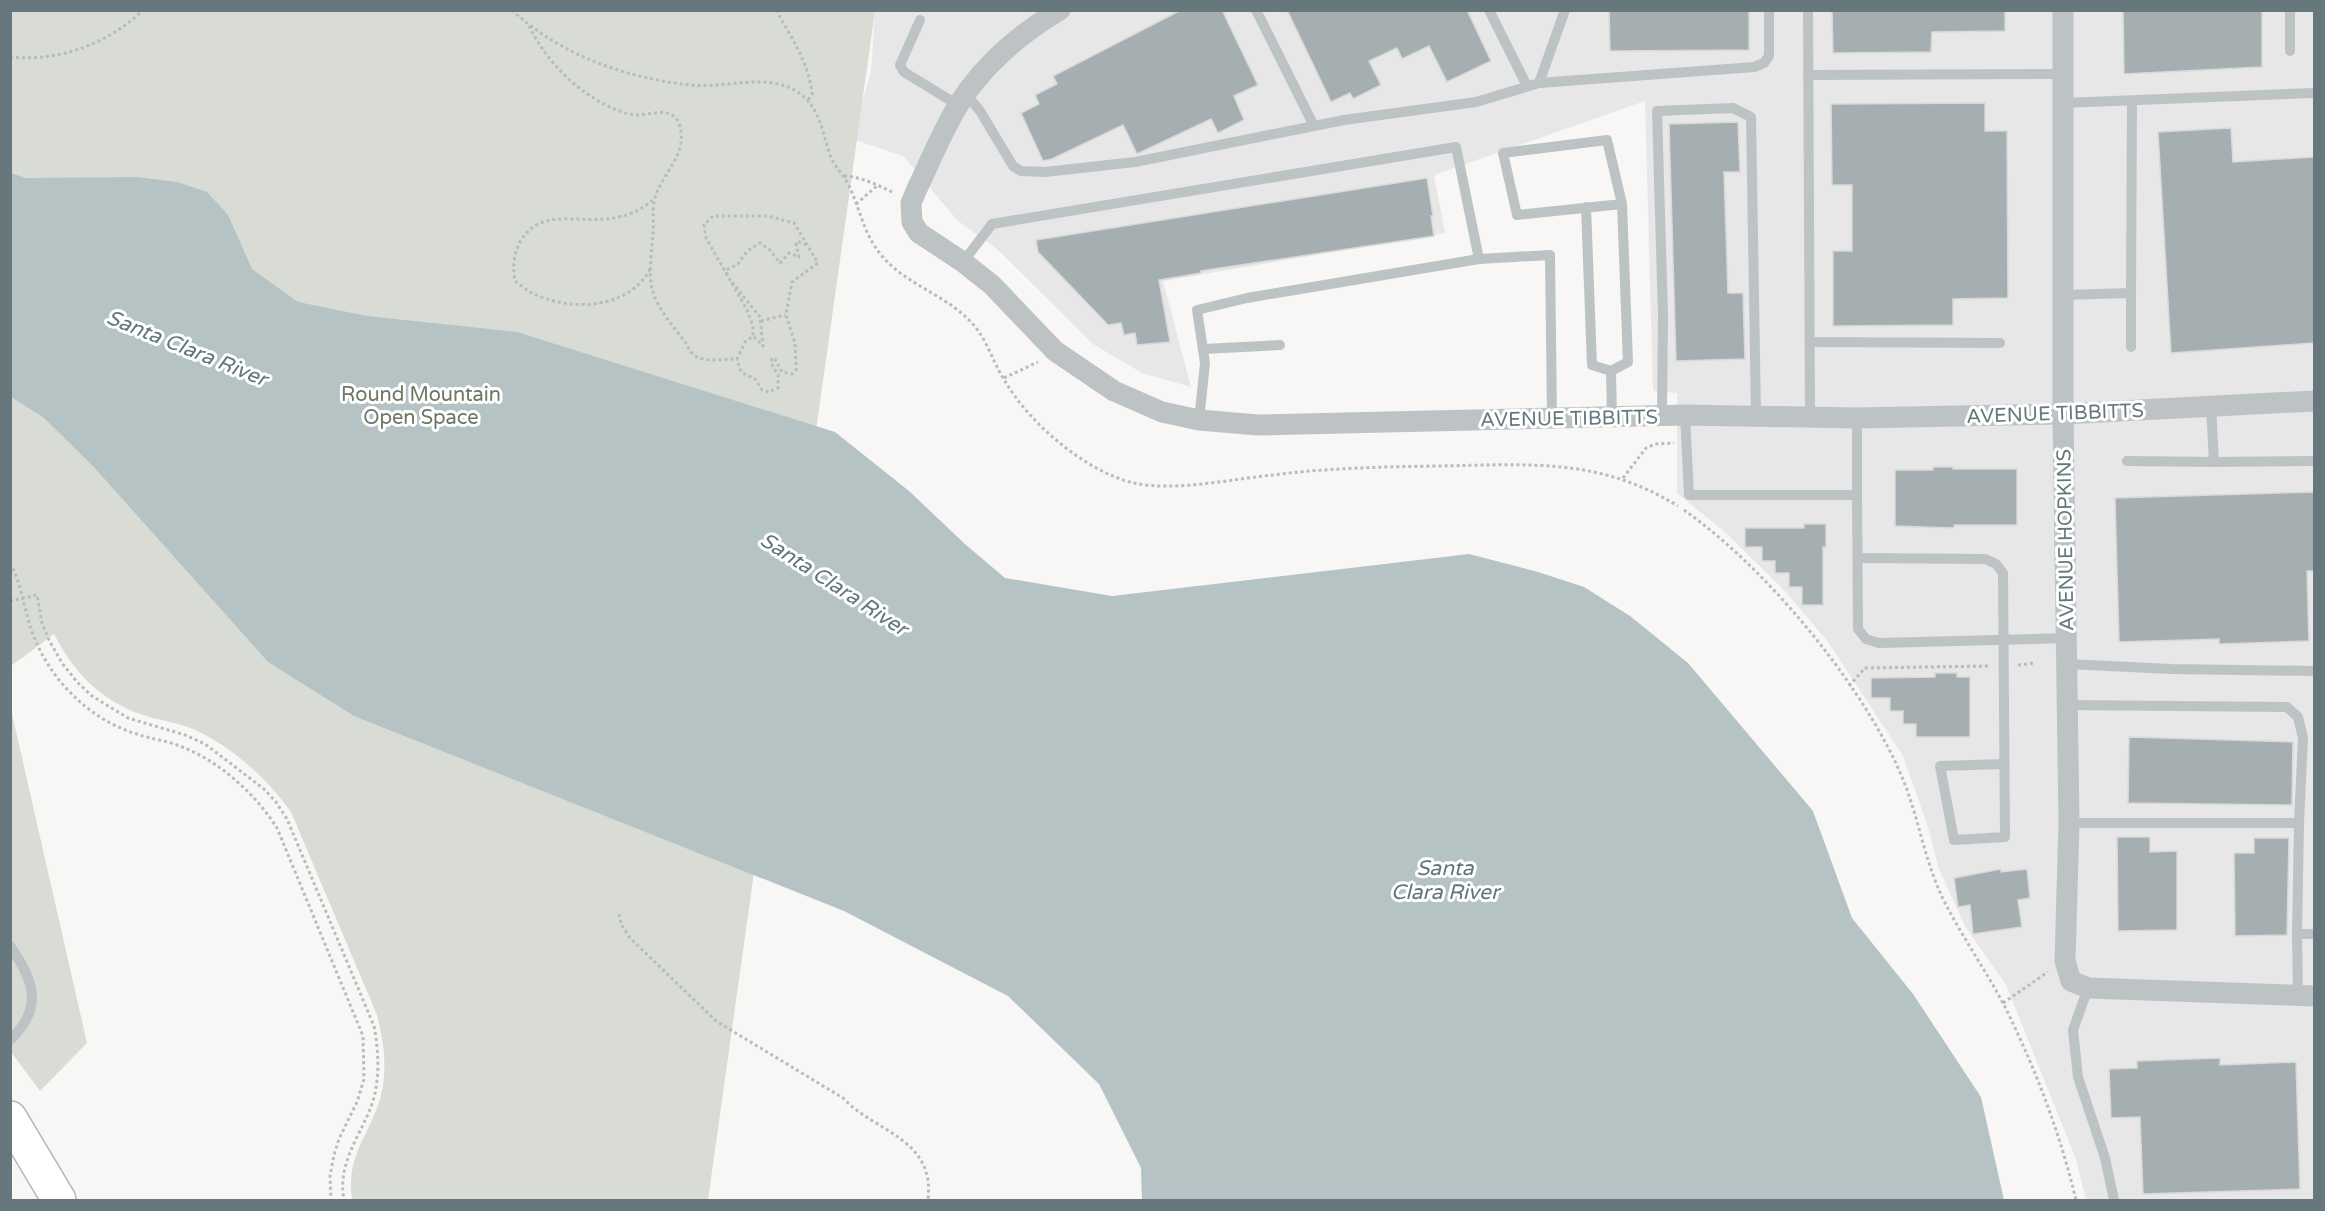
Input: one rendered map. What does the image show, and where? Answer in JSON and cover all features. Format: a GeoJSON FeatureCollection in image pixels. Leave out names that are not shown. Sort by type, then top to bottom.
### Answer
{"type":"FeatureCollection","features":[{"type":"Feature","properties":{"kind":"main road"},"geometry":{"type":"LineString","coordinates":[[10,1118],[59,1200]]}},
{"type":"Feature","properties":{"kind":"street"},"geometry":{"type":"LineString","coordinates":[[962,99],[1000,54],[1043,20],[1060,10]]}},
{"type":"Feature","properties":{"kind":"street","name":"AVENUE HOPKINS"},"geometry":{"type":"LineString","coordinates":[[2063,10],[2063,414],[2069,824],[2065,961]]}},
{"type":"Feature","properties":{"kind":"street","name":"AVENUE TIBBITTS"},"geometry":{"type":"LineString","coordinates":[[962,99],[911,203],[912,222],[919,233],[963,262],[992,285],[1055,351],[1114,391],[1162,412],[1200,420],[1258,425],[1685,415],[1857,418],[2063,414],[2314,401]]}},
{"type":"Feature","properties":{"kind":"street"},"geometry":{"type":"LineString","coordinates":[[2065,961],[2071,981],[2088,988],[2306,996]]}},
{"type":"Feature","properties":{"kind":"lane"},"geometry":{"type":"LineString","coordinates":[[1256,10],[1314,126]]}},
{"type":"Feature","properties":{"kind":"lane"},"geometry":{"type":"LineString","coordinates":[[1489,10],[1527,86]]}},
{"type":"Feature","properties":{"kind":"lane"},"geometry":{"type":"LineString","coordinates":[[1539,83],[1565,10]]}},
{"type":"Feature","properties":{"kind":"lane"},"geometry":{"type":"LineString","coordinates":[[920,20],[900,65],[904,72],[962,99],[980,111],[1013,166],[1021,171],[1045,172],[1135,162],[1314,126],[1476,102],[1539,83],[1754,67],[1764,63],[1769,56],[1769,10]]}},
{"type":"Feature","properties":{"kind":"lane"},"geometry":{"type":"LineString","coordinates":[[1808,10],[1810,417]]}},
{"type":"Feature","properties":{"kind":"lane"},"geometry":{"type":"LineString","coordinates":[[2290,10],[2290,51]]}},
{"type":"Feature","properties":{"kind":"lane"},"geometry":{"type":"LineString","coordinates":[[1808,75],[2063,74]]}},
{"type":"Feature","properties":{"kind":"lane"},"geometry":{"type":"LineString","coordinates":[[2063,103],[2314,93]]}},
{"type":"Feature","properties":{"kind":"lane"},"geometry":{"type":"LineString","coordinates":[[2131,347],[2132,101]]}},
{"type":"Feature","properties":{"kind":"lane"},"geometry":{"type":"LineString","coordinates":[[1662,416],[1663,316],[1657,111],[1733,108],[1751,117],[1756,416]]}},
{"type":"Feature","properties":{"kind":"lane"},"geometry":{"type":"LineString","coordinates":[[1586,207],[1592,365],[1611,371],[1628,362],[1622,204],[1607,140],[1503,153],[1517,215],[1586,207],[1622,204]]}},
{"type":"Feature","properties":{"kind":"lane"},"geometry":{"type":"LineString","coordinates":[[963,262],[992,224],[1456,147],[1479,259]]}},
{"type":"Feature","properties":{"kind":"lane"},"geometry":{"type":"LineString","coordinates":[[1200,420],[1205,363],[1197,310],[1247,298],[1479,259],[1550,255],[1552,418]]}},
{"type":"Feature","properties":{"kind":"lane"},"geometry":{"type":"LineString","coordinates":[[2063,295],[2131,293]]}},
{"type":"Feature","properties":{"kind":"lane"},"geometry":{"type":"LineString","coordinates":[[1810,342],[2000,343]]}},
{"type":"Feature","properties":{"kind":"lane"},"geometry":{"type":"LineString","coordinates":[[1203,349],[1280,345]]}},
{"type":"Feature","properties":{"kind":"lane"},"geometry":{"type":"LineString","coordinates":[[1611,371],[1612,417]]}},
{"type":"Feature","properties":{"kind":"lane"},"geometry":{"type":"LineString","coordinates":[[2211,406],[2214,462]]}},
{"type":"Feature","properties":{"kind":"lane"},"geometry":{"type":"LineString","coordinates":[[1685,415],[1689,495],[1857,495]]}},
{"type":"Feature","properties":{"kind":"lane"},"geometry":{"type":"LineString","coordinates":[[1857,418],[1858,629],[1866,639],[1880,643],[2067,638]]}},
{"type":"Feature","properties":{"kind":"lane"},"geometry":{"type":"LineString","coordinates":[[2127,461],[2314,461]]}},
{"type":"Feature","properties":{"kind":"lane"},"geometry":{"type":"LineString","coordinates":[[1858,558],[1985,559],[1996,564],[2003,573],[2005,837],[1953,840],[1940,766],[2004,764]]}},
{"type":"Feature","properties":{"kind":"lane"},"geometry":{"type":"LineString","coordinates":[[2067,664],[2171,669],[2314,671]]}},
{"type":"Feature","properties":{"kind":"lane"},"geometry":{"type":"LineString","coordinates":[[2068,705],[2287,707],[2298,717],[2303,738],[2297,934],[2306,996]]}},
{"type":"Feature","properties":{"kind":"lane"},"geometry":{"type":"LineString","coordinates":[[2303,738],[2314,737]]}},
{"type":"Feature","properties":{"kind":"lane"},"geometry":{"type":"LineString","coordinates":[[2069,824],[2300,823]]}},
{"type":"Feature","properties":{"kind":"lane"},"geometry":{"type":"LineString","coordinates":[[2297,934],[2314,934]]}},
{"type":"Feature","properties":{"kind":"lane"},"geometry":{"type":"LineString","coordinates":[[10,946],[23,964],[30,984],[32,1010],[24,1027],[10,1040]]}},
{"type":"Feature","properties":{"kind":"lane"},"geometry":{"type":"LineString","coordinates":[[2088,988],[2073,1030],[2078,1077],[2105,1158],[2114,1200]]}},
{"type":"Feature","properties":{"kind":"path"},"geometry":{"type":"LineString","coordinates":[[10,57],[41,57],[73,52],[100,42],[143,10]]}},
{"type":"Feature","properties":{"kind":"path"},"geometry":{"type":"LineString","coordinates":[[512,10],[528,24],[576,54],[608,67],[690,85],[719,86],[771,81],[784,84],[808,100],[816,113],[835,166],[843,176],[856,204],[878,185],[843,176]]}},
{"type":"Feature","properties":{"kind":"path"},"geometry":{"type":"LineString","coordinates":[[777,10],[804,62],[811,83],[812,94],[808,100]]}},
{"type":"Feature","properties":{"kind":"path"},"geometry":{"type":"LineString","coordinates":[[528,24],[538,46],[557,68],[595,98],[613,109],[631,115],[643,116],[664,112],[673,115],[680,125],[682,139],[679,153],[660,183],[655,198],[651,285],[656,298],[690,352],[698,357],[737,359]]}},
{"type":"Feature","properties":{"kind":"path"},"geometry":{"type":"LineString","coordinates":[[651,267],[645,280],[632,292],[615,301],[586,304],[552,301],[532,294],[515,281],[513,270],[514,253],[524,234],[538,225],[557,218],[595,220],[617,218],[643,208],[655,198]]}},
{"type":"Feature","properties":{"kind":"path"},"geometry":{"type":"LineString","coordinates":[[753,336],[745,342],[737,359],[741,372],[755,379],[762,390],[769,392],[778,388],[778,375],[771,358],[775,359],[782,372],[788,375],[796,370],[795,343],[786,315],[792,282],[818,263],[808,246],[794,223],[768,216],[713,216],[704,225],[706,238],[727,277],[747,310],[753,326],[753,336],[763,346],[760,317],[754,312],[746,297],[727,277],[726,270],[738,264],[747,251],[760,243],[769,249],[780,263],[789,253],[799,257],[797,241],[808,246]]}},
{"type":"Feature","properties":{"kind":"path"},"geometry":{"type":"LineString","coordinates":[[761,321],[786,315]]}},
{"type":"Feature","properties":{"kind":"path"},"geometry":{"type":"LineString","coordinates":[[1003,379],[1035,364],[1055,351]]}},
{"type":"Feature","properties":{"kind":"path"},"geometry":{"type":"LineString","coordinates":[[1623,478],[1646,448],[1655,444],[1686,443]]}},
{"type":"Feature","properties":{"kind":"path"},"geometry":{"type":"LineString","coordinates":[[1686,511],[1717,535],[1777,594],[1810,632],[1850,686],[1880,732],[1900,771],[1913,808],[1924,854],[1942,896],[2002,1003],[2049,1107],[2066,1159],[2076,1200]]}},
{"type":"Feature","properties":{"kind":"path"},"geometry":{"type":"LineString","coordinates":[[10,563],[16,574],[33,637],[46,662],[78,700],[94,713],[121,728],[177,745],[197,754],[250,793],[266,810],[277,828],[363,1036],[364,1079],[357,1102],[334,1155],[330,1176],[331,1200]]}},
{"type":"Feature","properties":{"kind":"path"},"geometry":{"type":"LineString","coordinates":[[10,601],[37,595],[42,623],[49,640],[69,672],[92,696],[128,718],[185,735],[205,744],[264,789],[288,819],[374,1026],[377,1044],[376,1086],[372,1104],[351,1145],[345,1164],[342,1182],[344,1200]]}},
{"type":"Feature","properties":{"kind":"path"},"geometry":{"type":"LineString","coordinates":[[1850,686],[1865,668],[2035,663]]}},
{"type":"Feature","properties":{"kind":"path"},"geometry":{"type":"LineString","coordinates":[[619,914],[621,924],[630,939],[716,1021],[843,1098],[854,1110],[896,1134],[916,1153],[925,1168],[929,1190],[928,1200]]}},
{"type":"Feature","properties":{"kind":"path"},"geometry":{"type":"LineString","coordinates":[[2002,1003],[2065,961]]}},
{"type":"Feature","properties":{"kind":"shaded area"},"geometry":{"type":"Polygon","coordinates":[[[875,11],[2314,11],[2314,1200],[2086,1200],[2076,1159],[2006,985],[1965,926],[1939,869],[1927,824],[1903,756],[1828,642],[1784,590],[1726,533],[1677,493],[1677,393],[1653,391],[1645,101],[1434,175],[1445,233],[1163,281],[1191,387],[1142,373],[1093,344],[997,249],[958,221],[903,156],[852,139],[871,71],[875,11]]]}},
{"type":"Feature","properties":{"kind":"green space","name":"Round Mountain Open Space"},"geometry":{"type":"Polygon","coordinates":[[[11,11],[875,11],[708,1200],[352,1200],[351,1184],[355,1159],[375,1113],[384,1078],[382,1036],[377,1015],[291,812],[272,788],[248,764],[221,744],[193,729],[126,708],[100,692],[79,672],[54,634],[11,666],[11,11]]]}},
{"type":"Feature","properties":{"kind":"green space"},"geometry":{"type":"Polygon","coordinates":[[[10,705],[87,1043],[40,1091],[11,1052],[10,705]]]}},
{"type":"Feature","properties":{"kind":"water","name":"Santa Clara River"},"geometry":{"type":"Polygon","coordinates":[[[11,173],[25,178],[137,177],[177,182],[207,192],[228,215],[252,269],[298,302],[367,316],[517,332],[835,432],[909,491],[1005,578],[1112,596],[1469,554],[1584,587],[1630,616],[1688,663],[1813,811],[1852,918],[1913,994],[1981,1097],[2004,1200],[1142,1200],[1141,1168],[1099,1084],[1008,996],[844,911],[354,716],[268,662],[93,466],[43,417],[11,397],[11,173]]]}},
{"type":"Feature","properties":{"kind":"building"},"geometry":{"type":"Polygon","coordinates":[[[1181,10],[1222,10],[1258,85],[1234,96],[1244,120],[1218,133],[1211,119],[1137,154],[1123,125],[1052,159],[1043,161],[1021,113],[1039,104],[1035,95],[1057,84],[1053,76],[1181,10]]]}},
{"type":"Feature","properties":{"kind":"building"},"geometry":{"type":"Polygon","coordinates":[[[1287,10],[1467,10],[1491,61],[1447,82],[1429,46],[1402,59],[1397,48],[1369,61],[1381,85],[1353,99],[1350,93],[1331,102],[1287,10]]]}},
{"type":"Feature","properties":{"kind":"building"},"geometry":{"type":"Polygon","coordinates":[[[1609,10],[1749,10],[1749,50],[1610,51],[1609,10]]]}},
{"type":"Feature","properties":{"kind":"building"},"geometry":{"type":"Polygon","coordinates":[[[1832,10],[2005,10],[2005,31],[1932,32],[1931,52],[1833,53],[1832,10]]]}},
{"type":"Feature","properties":{"kind":"building"},"geometry":{"type":"Polygon","coordinates":[[[2123,10],[2262,10],[2262,67],[2124,74],[2123,10]]]}},
{"type":"Feature","properties":{"kind":"building"},"geometry":{"type":"Polygon","coordinates":[[[1985,103],[1985,131],[2007,131],[2008,298],[1953,299],[1953,325],[1833,326],[1833,251],[1852,251],[1852,185],[1832,185],[1831,104],[1985,103]]]}},
{"type":"Feature","properties":{"kind":"building"},"geometry":{"type":"Polygon","coordinates":[[[1738,122],[1740,172],[1724,172],[1728,293],[1743,293],[1745,359],[1676,361],[1669,124],[1738,122]]]}},
{"type":"Feature","properties":{"kind":"building"},"geometry":{"type":"Polygon","coordinates":[[[2231,128],[2233,162],[2314,157],[2314,343],[2171,353],[2158,132],[2231,128]]]}},
{"type":"Feature","properties":{"kind":"building"},"geometry":{"type":"Polygon","coordinates":[[[1427,178],[1434,236],[1201,271],[1201,273],[1159,280],[1170,342],[1137,345],[1135,333],[1124,335],[1121,323],[1108,325],[1038,252],[1036,240],[1427,178]]]}},
{"type":"Feature","properties":{"kind":"building"},"geometry":{"type":"Polygon","coordinates":[[[1933,467],[2017,469],[2017,525],[1954,525],[1954,528],[1895,526],[1895,470],[1933,470],[1933,467]]]}},
{"type":"Feature","properties":{"kind":"building"},"geometry":{"type":"Polygon","coordinates":[[[2314,492],[2314,571],[2307,571],[2309,641],[2219,644],[2219,639],[2119,642],[2115,498],[2314,492]]]}},
{"type":"Feature","properties":{"kind":"building"},"geometry":{"type":"Polygon","coordinates":[[[1804,524],[1826,524],[1826,547],[1823,547],[1823,605],[1802,605],[1802,587],[1789,587],[1789,573],[1775,573],[1775,561],[1762,561],[1762,547],[1745,547],[1745,528],[1804,528],[1804,524]]]}},
{"type":"Feature","properties":{"kind":"building"},"geometry":{"type":"Polygon","coordinates":[[[1935,673],[1957,673],[1957,677],[1970,677],[1970,737],[1916,737],[1916,724],[1903,724],[1903,711],[1890,711],[1890,698],[1871,698],[1871,678],[1935,677],[1935,673]]]}},
{"type":"Feature","properties":{"kind":"building"},"geometry":{"type":"Polygon","coordinates":[[[2129,737],[2293,742],[2292,805],[2128,803],[2129,737]]]}},
{"type":"Feature","properties":{"kind":"building"},"geometry":{"type":"Polygon","coordinates":[[[2117,837],[2150,837],[2150,852],[2177,851],[2177,930],[2118,931],[2117,837]]]}},
{"type":"Feature","properties":{"kind":"building"},"geometry":{"type":"Polygon","coordinates":[[[2254,838],[2289,838],[2287,935],[2235,936],[2234,853],[2254,853],[2254,838]]]}},
{"type":"Feature","properties":{"kind":"building"},"geometry":{"type":"Polygon","coordinates":[[[2001,869],[2001,872],[2027,869],[2030,898],[2018,900],[2022,927],[1973,934],[1970,905],[1958,907],[1954,878],[2001,869]]]}},
{"type":"Feature","properties":{"kind":"building"},"geometry":{"type":"Polygon","coordinates":[[[2220,1058],[2220,1065],[2296,1062],[2300,1189],[2143,1194],[2140,1117],[2111,1118],[2109,1069],[2137,1068],[2137,1061],[2220,1058]]]}}]}
